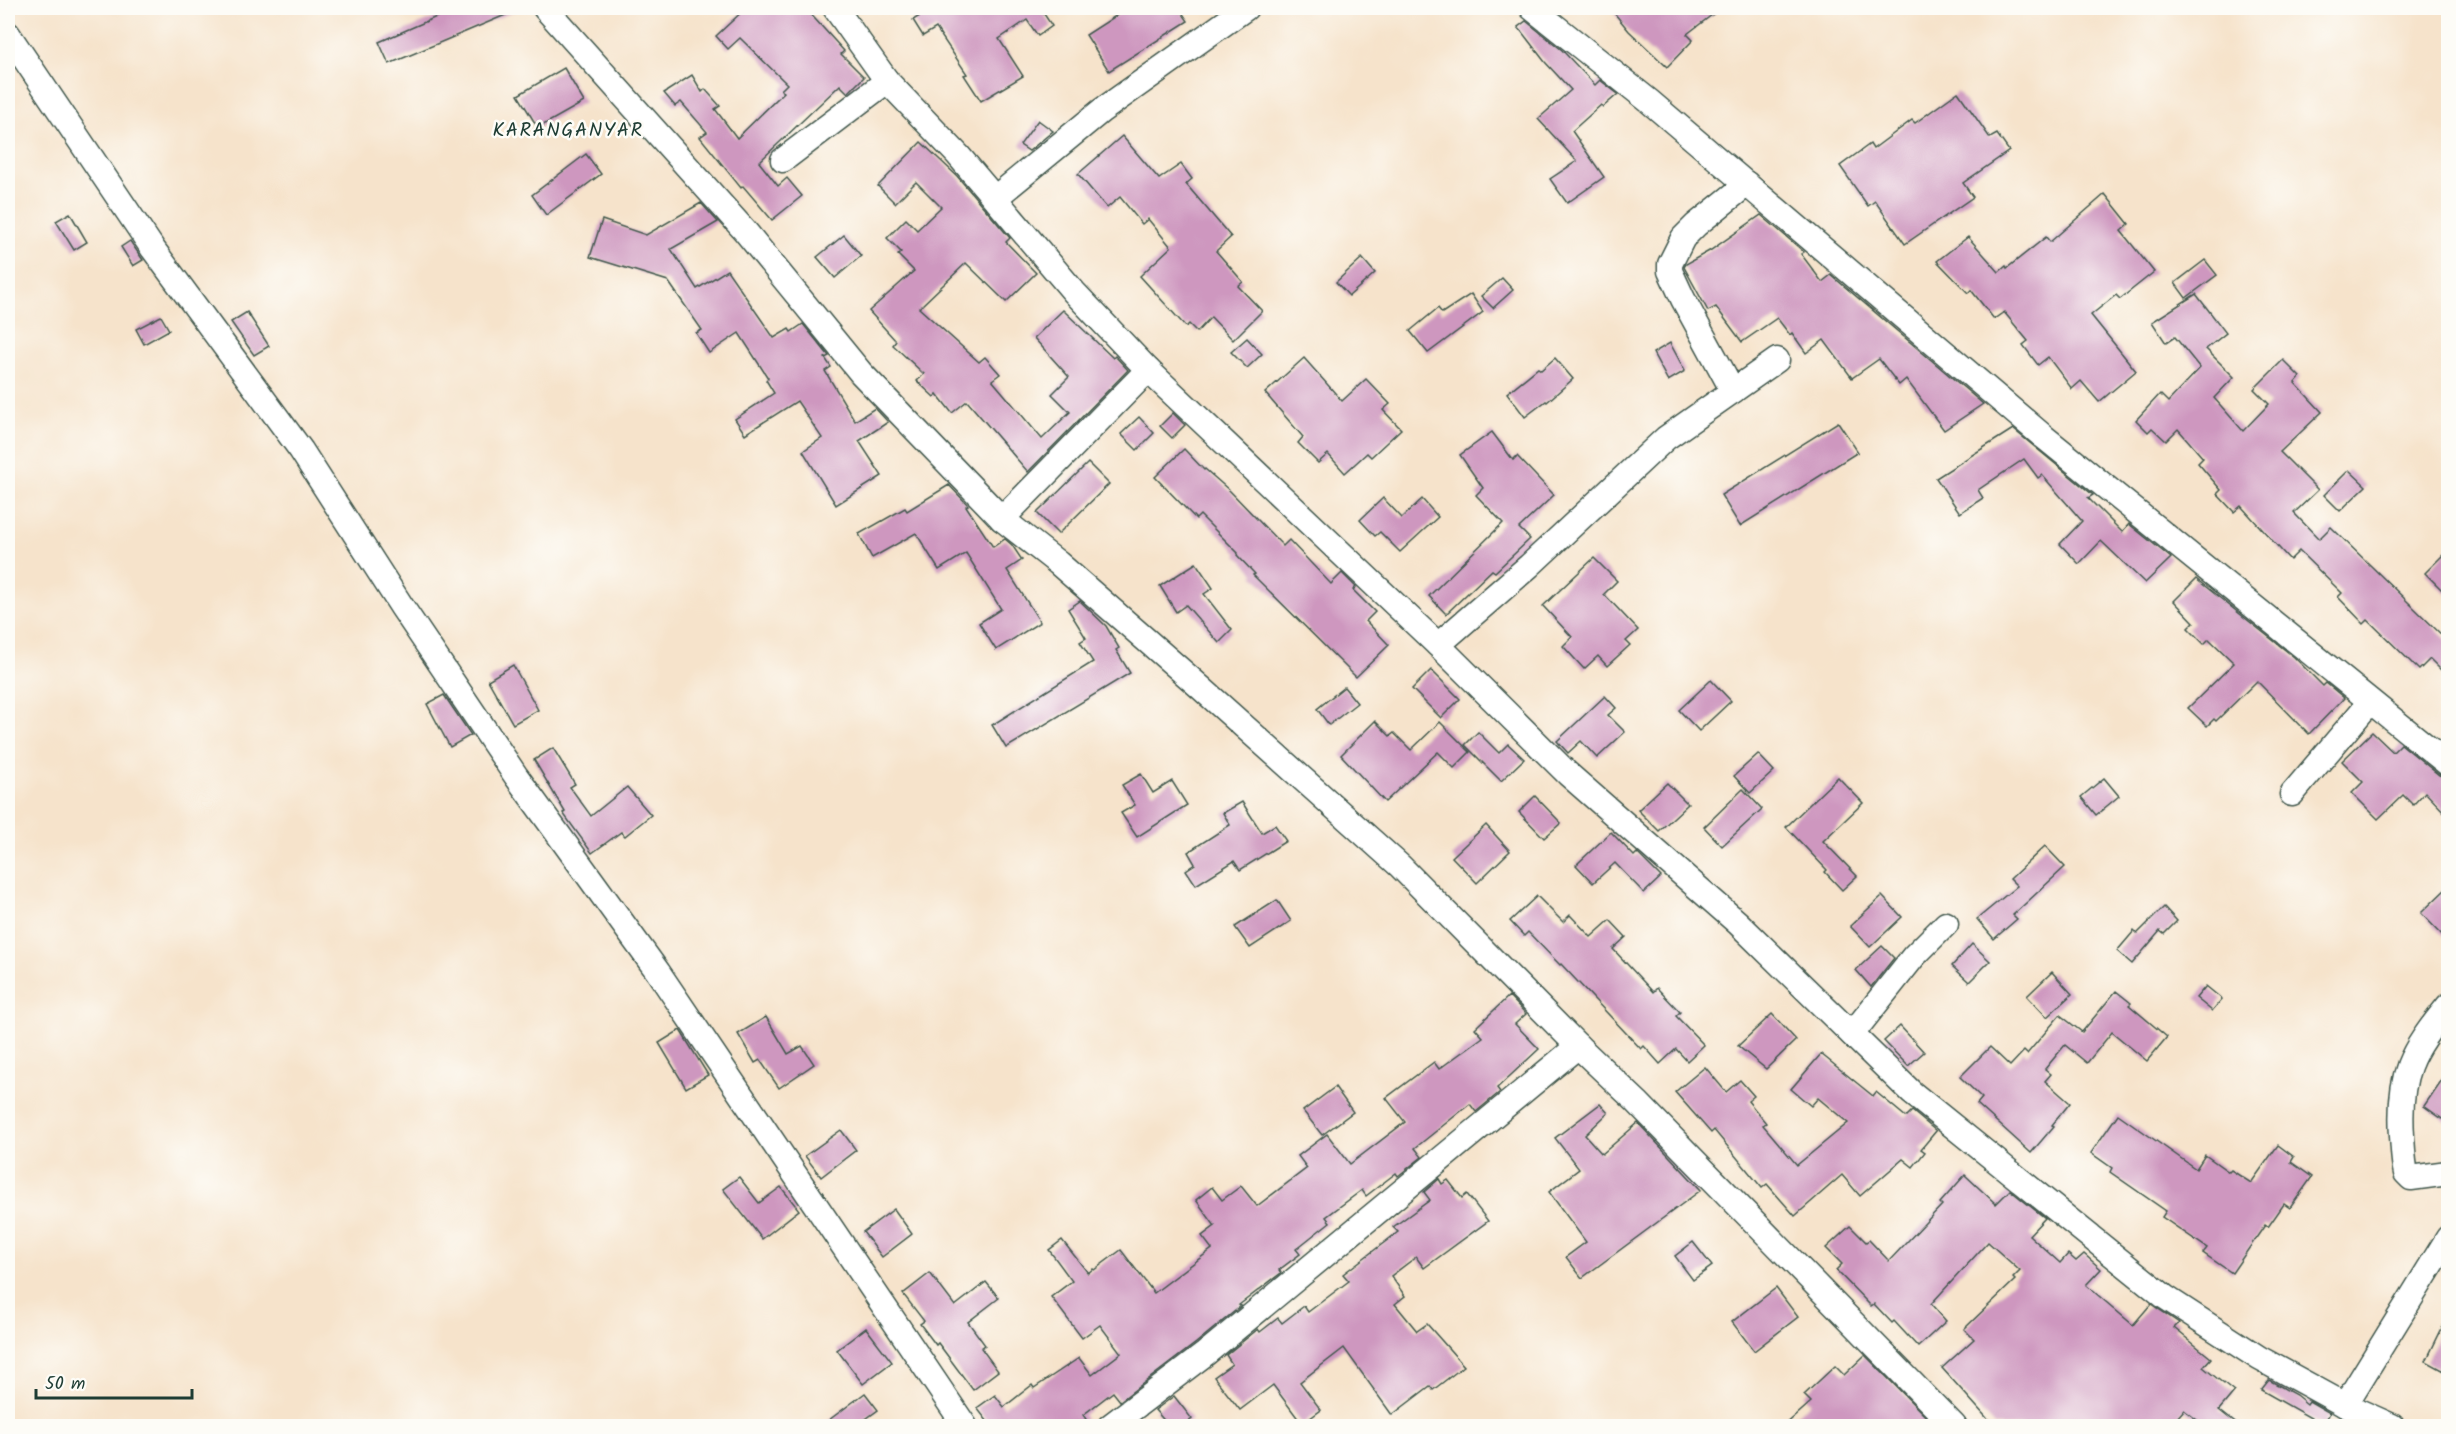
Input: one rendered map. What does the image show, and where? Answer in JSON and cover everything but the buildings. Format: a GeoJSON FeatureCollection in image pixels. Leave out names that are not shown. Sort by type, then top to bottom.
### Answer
{"type":"FeatureCollection","features":[{"type":"Feature","properties":{"kind":"street"},"geometry":{"type":"LineString","coordinates":[[545,8],[745,231],[861,373],[1002,519],[1058,563],[1400,866],[1578,1046],[1637,1102],[1954,1426]]}},
{"type":"Feature","properties":{"kind":"street"},"geometry":{"type":"LineString","coordinates":[[835,8],[887,81],[958,155],[1074,291],[1148,370],[1438,645],[1568,774],[1738,923],[1912,1093],[2165,1297],[2259,1359],[2345,1405],[2392,1426]]}},
{"type":"Feature","properties":{"kind":"street"},"geometry":{"type":"LineString","coordinates":[[995,198],[1101,111],[1246,8]]}},
{"type":"Feature","properties":{"kind":"street"},"geometry":{"type":"LineString","coordinates":[[1532,8],[1649,101],[2044,437],[2448,764]]}},
{"type":"Feature","properties":{"kind":"street"},"geometry":{"type":"LineString","coordinates":[[8,34],[153,249],[301,450],[402,608],[516,776],[658,972],[965,1426]]}},
{"type":"Feature","properties":{"kind":"street"},"geometry":{"type":"LineString","coordinates":[[783,160],[887,81]]}},
{"type":"Feature","properties":{"kind":"street"},"geometry":{"type":"LineString","coordinates":[[1733,391],[1683,299],[1670,272],[1670,264],[1683,238],[1747,184]]}},
{"type":"Feature","properties":{"kind":"street"},"geometry":{"type":"LineString","coordinates":[[1438,645],[1529,566],[1666,438],[1777,360]]}},
{"type":"Feature","properties":{"kind":"street"},"geometry":{"type":"LineString","coordinates":[[1002,519],[1148,370]]}},
{"type":"Feature","properties":{"kind":"street"},"geometry":{"type":"LineString","coordinates":[[2292,794],[2370,702]]}},
{"type":"Feature","properties":{"kind":"street"},"geometry":{"type":"LineString","coordinates":[[1852,1034],[1914,956],[1946,924]]}},
{"type":"Feature","properties":{"kind":"street"},"geometry":{"type":"LineString","coordinates":[[2448,1006],[2416,1049],[2403,1080],[2401,1104],[2406,1173],[2411,1178],[2448,1173]]}},
{"type":"Feature","properties":{"kind":"street"},"geometry":{"type":"LineString","coordinates":[[1110,1426],[1205,1354],[1578,1046]]}},
{"type":"Feature","properties":{"kind":"street"},"geometry":{"type":"LineString","coordinates":[[2345,1405],[2448,1238]]}},
{"type":"Feature","properties":{"kind":"district","name":"KARANGANYAR"},"geometry":{"type":"Point","coordinates":[568,129]}}]}
